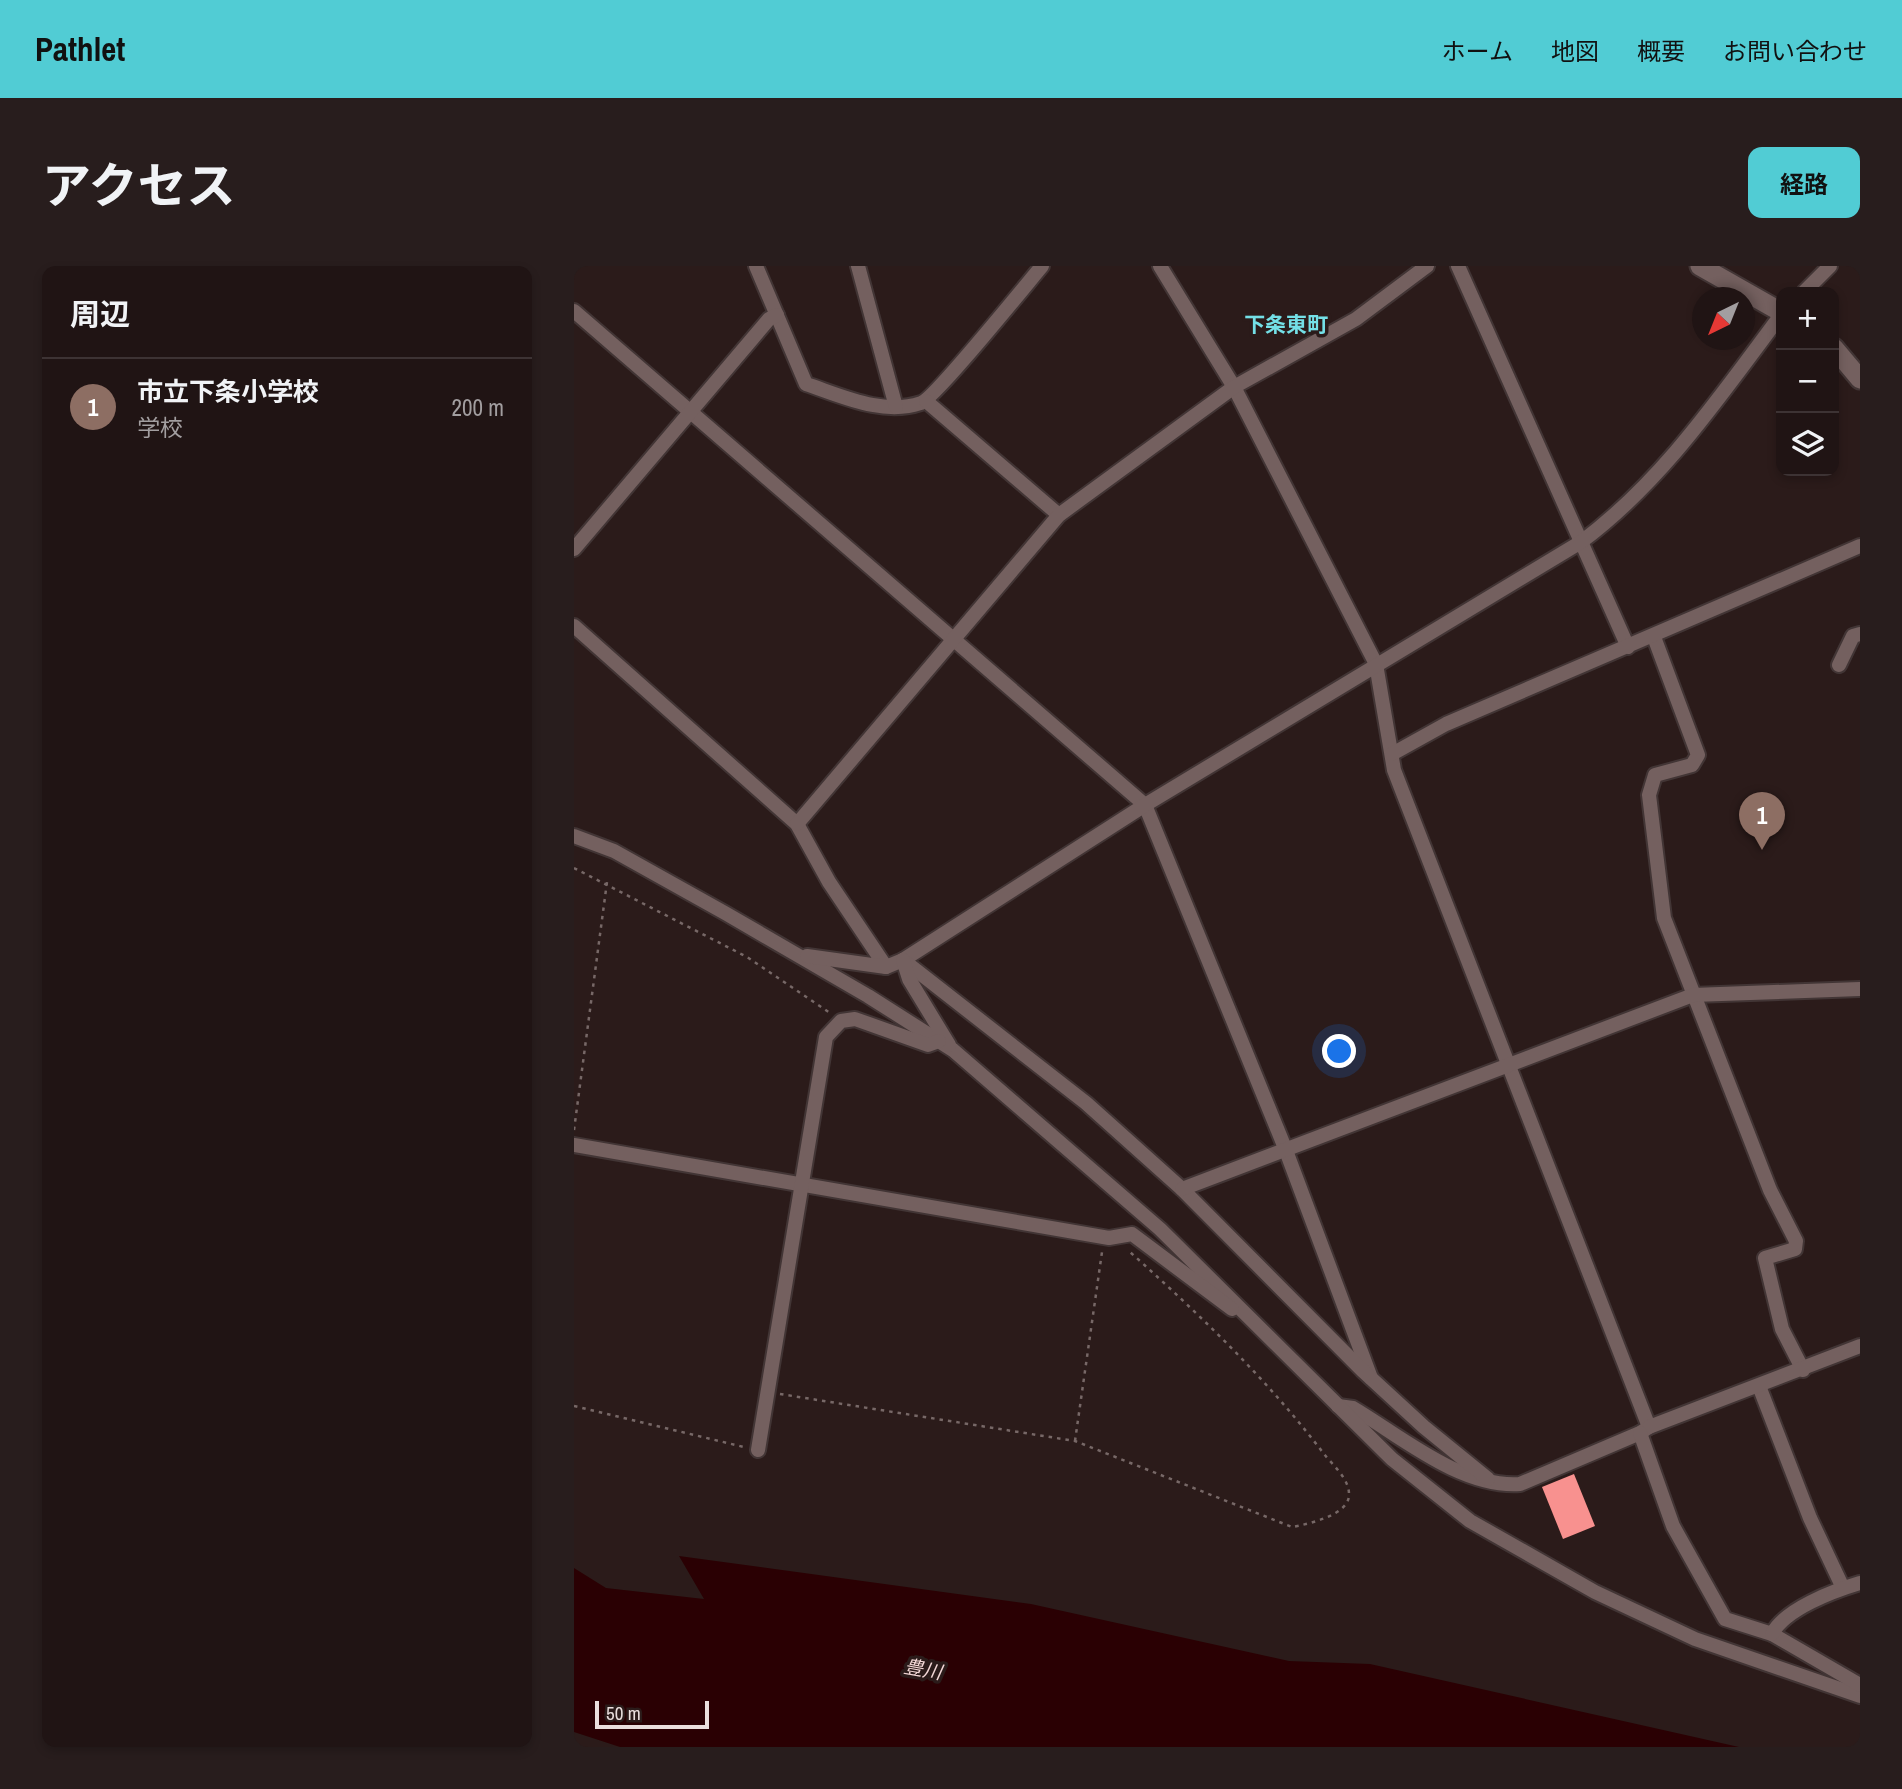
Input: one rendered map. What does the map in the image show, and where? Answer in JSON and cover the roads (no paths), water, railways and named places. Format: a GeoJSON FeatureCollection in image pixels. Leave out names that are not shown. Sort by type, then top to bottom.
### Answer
{"type":"FeatureCollection","features":[{"type":"Feature","properties":{"kind":"street"},"geometry":{"type":"LineString","coordinates":[[756,266],[806,384],[867,405],[896,407],[926,401],[1042,266]]}},
{"type":"Feature","properties":{"kind":"street"},"geometry":{"type":"LineString","coordinates":[[858,266],[896,407]]}},
{"type":"Feature","properties":{"kind":"street"},"geometry":{"type":"LineString","coordinates":[[1160,266],[1234,387],[1376,664],[1395,770],[1645,1430],[1673,1526],[1715,1604],[1726,1619],[1772,1634],[1860,1685]]}},
{"type":"Feature","properties":{"kind":"street"},"geometry":{"type":"LineString","coordinates":[[797,824],[1059,515],[1234,387],[1356,319],[1427,266]]}},
{"type":"Feature","properties":{"kind":"street"},"geometry":{"type":"LineString","coordinates":[[1458,266],[1628,647]]}},
{"type":"Feature","properties":{"kind":"street"},"geometry":{"type":"LineString","coordinates":[[1700,266],[1776,310]]}},
{"type":"Feature","properties":{"kind":"street"},"geometry":{"type":"LineString","coordinates":[[1809,287],[1830,266]]}},
{"type":"Feature","properties":{"kind":"street"},"geometry":{"type":"LineString","coordinates":[[574,311],[1145,805],[1285,1148],[1371,1378]]}},
{"type":"Feature","properties":{"kind":"street"},"geometry":{"type":"LineString","coordinates":[[574,549],[769,320],[777,315]]}},
{"type":"Feature","properties":{"kind":"street"},"geometry":{"type":"LineString","coordinates":[[798,955],[886,967],[904,960],[1145,805],[1581,542],[1629,504],[1682,446],[1776,320]]}},
{"type":"Feature","properties":{"kind":"street"},"geometry":{"type":"LineString","coordinates":[[1836,350],[1860,379]]}},
{"type":"Feature","properties":{"kind":"street"},"geometry":{"type":"LineString","coordinates":[[926,401],[1059,515]]}},
{"type":"Feature","properties":{"kind":"street"},"geometry":{"type":"LineString","coordinates":[[1392,754],[1446,724],[1654,637],[1731,600],[1860,546]]}},
{"type":"Feature","properties":{"kind":"street"},"geometry":{"type":"LineString","coordinates":[[574,626],[797,824],[829,882],[886,967]]}},
{"type":"Feature","properties":{"kind":"street"},"geometry":{"type":"LineString","coordinates":[[1839,665],[1853,636],[1860,634]]}},
{"type":"Feature","properties":{"kind":"street"},"geometry":{"type":"LineString","coordinates":[[1654,637],[1698,755],[1692,765],[1655,775],[1649,795],[1664,918],[1770,1190],[1796,1241],[1795,1250],[1765,1258],[1782,1329],[1802,1370]]}},
{"type":"Feature","properties":{"kind":"street"},"geometry":{"type":"LineString","coordinates":[[574,836],[614,851],[798,955],[953,1050],[1160,1228],[1392,1459],[1470,1521],[1595,1592],[1695,1639],[1860,1696]]}},
{"type":"Feature","properties":{"kind":"street"},"geometry":{"type":"LineString","coordinates":[[904,960],[909,979],[953,1050]]}},
{"type":"Feature","properties":{"kind":"street"},"geometry":{"type":"LineString","coordinates":[[904,960],[1086,1103],[1182,1189],[1371,1378],[1424,1427],[1495,1484]]}},
{"type":"Feature","properties":{"kind":"street"},"geometry":{"type":"LineString","coordinates":[[1182,1189],[1693,995],[1860,989]]}},
{"type":"Feature","properties":{"kind":"street"},"geometry":{"type":"LineString","coordinates":[[758,1450],[770,1392],[800,1183],[826,1037],[841,1021],[855,1019],[928,1045],[939,1041]]}},
{"type":"Feature","properties":{"kind":"street"},"geometry":{"type":"LineString","coordinates":[[574,1145],[1109,1238],[1132,1234],[1226,1306],[1249,1317]]}},
{"type":"Feature","properties":{"kind":"street"},"geometry":{"type":"LineString","coordinates":[[1338,1406],[1353,1408],[1459,1472],[1495,1484],[1520,1484],[1645,1430],[1860,1346]]}},
{"type":"Feature","properties":{"kind":"street"},"geometry":{"type":"LineString","coordinates":[[1759,1386],[1810,1518],[1843,1588]]}},
{"type":"Feature","properties":{"kind":"street"},"geometry":{"type":"LineString","coordinates":[[1772,1634],[1778,1623],[1792,1611],[1860,1583]]}},
{"type":"Feature","properties":{"kind":"water","name":"豊川"},"geometry":{"type":"Polygon","coordinates":[[[679,1556],[1031,1604],[1289,1661],[1370,1664],[1739,1747],[620,1747],[574,1732],[574,1568],[606,1588],[704,1599],[679,1556]]]}},
{"type":"Feature","properties":{"kind":"place","name":"市立下条小学校"},"geometry":{"type":"Point","coordinates":[1762,850]}},
{"type":"Feature","properties":{"kind":"district","name":"下条東町"},"geometry":{"type":"Point","coordinates":[1286,324]}}]}
